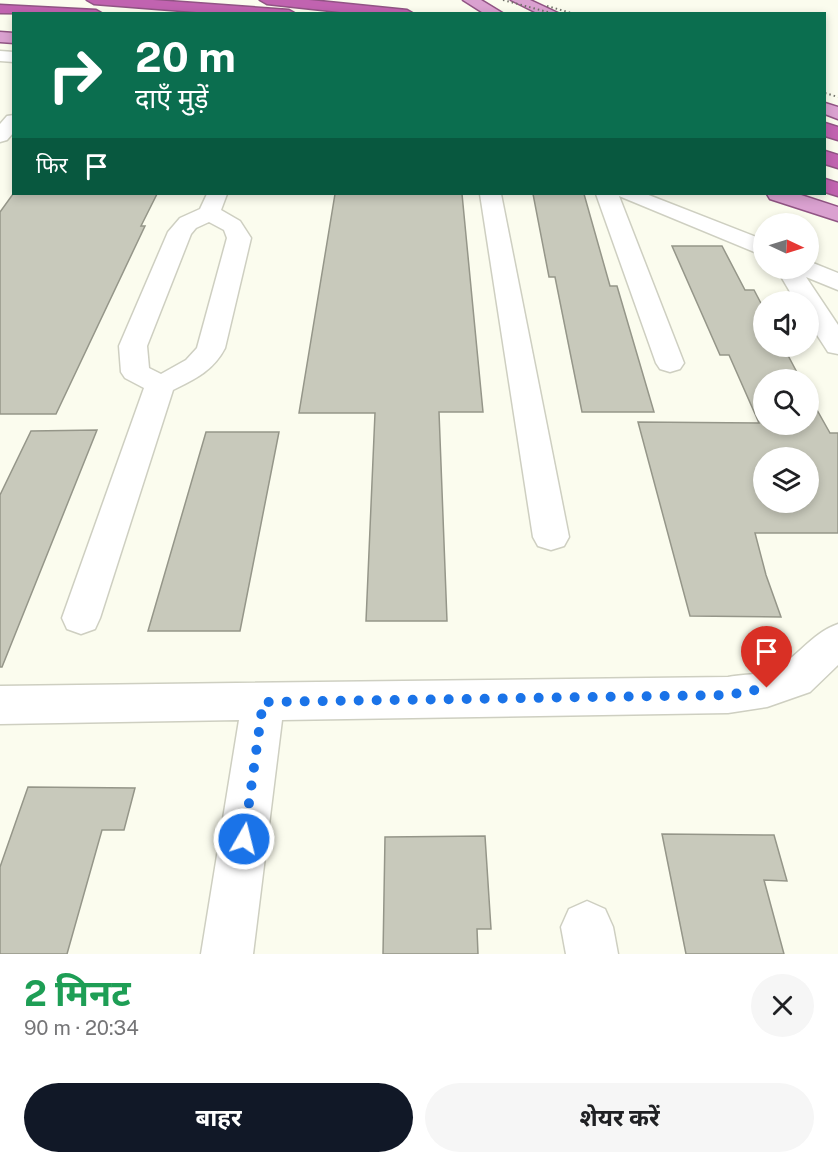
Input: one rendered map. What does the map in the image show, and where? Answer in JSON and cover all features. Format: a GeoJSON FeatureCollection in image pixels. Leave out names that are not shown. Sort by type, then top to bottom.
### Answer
{"type":"FeatureCollection","features":[{"type":"Feature","properties":{"kind":"highway"},"geometry":{"type":"LineString","coordinates":[[94,0],[261,12]]}},
{"type":"Feature","properties":{"kind":"highway"},"geometry":{"type":"LineString","coordinates":[[267,0],[387,12]]}},
{"type":"Feature","properties":{"kind":"highway"},"geometry":{"type":"LineString","coordinates":[[312,0],[324,0]]}},
{"type":"Feature","properties":{"kind":"highway"},"geometry":{"type":"LineString","coordinates":[[0,9],[58,12]]}},
{"type":"Feature","properties":{"kind":"main road"},"geometry":{"type":"LineString","coordinates":[[470,0],[493,12]]}},
{"type":"Feature","properties":{"kind":"main road"},"geometry":{"type":"LineString","coordinates":[[516,0],[533,12]]}},
{"type":"Feature","properties":{"kind":"main road"},"geometry":{"type":"LineString","coordinates":[[516,0],[548,12]]}},
{"type":"Feature","properties":{"kind":"main road"},"geometry":{"type":"LineString","coordinates":[[781,195],[838,214]]}},
{"type":"Feature","properties":{"kind":"street"},"geometry":{"type":"LineString","coordinates":[[0,136],[12,122]]}},
{"type":"Feature","properties":{"kind":"street"},"geometry":{"type":"LineString","coordinates":[[490,195],[551,537]]}},
{"type":"Feature","properties":{"kind":"street"},"geometry":{"type":"LineString","coordinates":[[607,195],[670,363]]}},
{"type":"Feature","properties":{"kind":"street"},"geometry":{"type":"LineString","coordinates":[[631,195],[713,226],[753,244]]}},
{"type":"Feature","properties":{"kind":"street"},"geometry":{"type":"LineString","coordinates":[[81,618],[160,385],[195,366],[208,356],[211,348],[239,238],[239,233],[213,203],[180,232],[134,346],[135,372],[160,385]]}},
{"type":"Feature","properties":{"kind":"street"},"geometry":{"type":"LineString","coordinates":[[819,273],[838,282]]}},
{"type":"Feature","properties":{"kind":"street"},"geometry":{"type":"LineString","coordinates":[[795,279],[838,346]]}},
{"type":"Feature","properties":{"kind":"street"},"geometry":{"type":"LineString","coordinates":[[0,705],[728,695],[767,688],[795,679],[838,640]]}},
{"type":"Feature","properties":{"kind":"street"},"geometry":{"type":"LineString","coordinates":[[227,954],[263,702]]}},
{"type":"Feature","properties":{"kind":"building"},"geometry":{"type":"Polygon","coordinates":[[[12,195],[156,195],[141,226],[145,226],[56,414],[0,414],[0,212],[12,195]]]}},
{"type":"Feature","properties":{"kind":"building"},"geometry":{"type":"Polygon","coordinates":[[[335,195],[462,195],[483,412],[439,412],[447,621],[366,621],[375,413],[299,413],[335,195]]]}},
{"type":"Feature","properties":{"kind":"building"},"geometry":{"type":"Polygon","coordinates":[[[533,195],[584,195],[610,286],[617,286],[654,412],[582,412],[555,277],[549,277],[533,195]]]}},
{"type":"Feature","properties":{"kind":"building"},"geometry":{"type":"Polygon","coordinates":[[[672,246],[722,246],[745,290],[755,291],[753,357],[789,357],[795,369],[753,369],[753,409],[729,355],[720,355],[672,246]]]}},
{"type":"Feature","properties":{"kind":"building"},"geometry":{"type":"Polygon","coordinates":[[[819,414],[830,433],[838,433],[838,533],[755,533],[766,575],[781,617],[690,616],[638,422],[753,423],[753,435],[819,435],[819,414]]]}},
{"type":"Feature","properties":{"kind":"building"},"geometry":{"type":"Polygon","coordinates":[[[97,430],[2,667],[0,667],[0,495],[31,431],[97,430]]]}},
{"type":"Feature","properties":{"kind":"building"},"geometry":{"type":"Polygon","coordinates":[[[206,432],[279,432],[240,631],[148,631],[206,432]]]}},
{"type":"Feature","properties":{"kind":"building"},"geometry":{"type":"Polygon","coordinates":[[[28,787],[135,788],[124,830],[102,830],[67,954],[0,954],[0,867],[28,787]]]}},
{"type":"Feature","properties":{"kind":"building"},"geometry":{"type":"Polygon","coordinates":[[[662,834],[774,835],[787,881],[764,880],[784,954],[686,954],[662,834]]]}},
{"type":"Feature","properties":{"kind":"building"},"geometry":{"type":"Polygon","coordinates":[[[485,836],[491,929],[477,929],[478,954],[383,954],[385,837],[485,836]]]}},
{"type":"Feature","properties":{"kind":"railway"},"geometry":{"type":"LineString","coordinates":[[503,0],[548,12]]}},
{"type":"Feature","properties":{"kind":"railway"},"geometry":{"type":"LineString","coordinates":[[547,6],[568,12]]}},
{"type":"Feature","properties":{"kind":"railway"},"geometry":{"type":"LineString","coordinates":[[826,93],[838,97]]}},
{"type":"Feature","properties":{"kind":"route"},"geometry":{"type":"LineString","coordinates":[[244,839],[263,702],[728,695],[767,688]]}}]}
